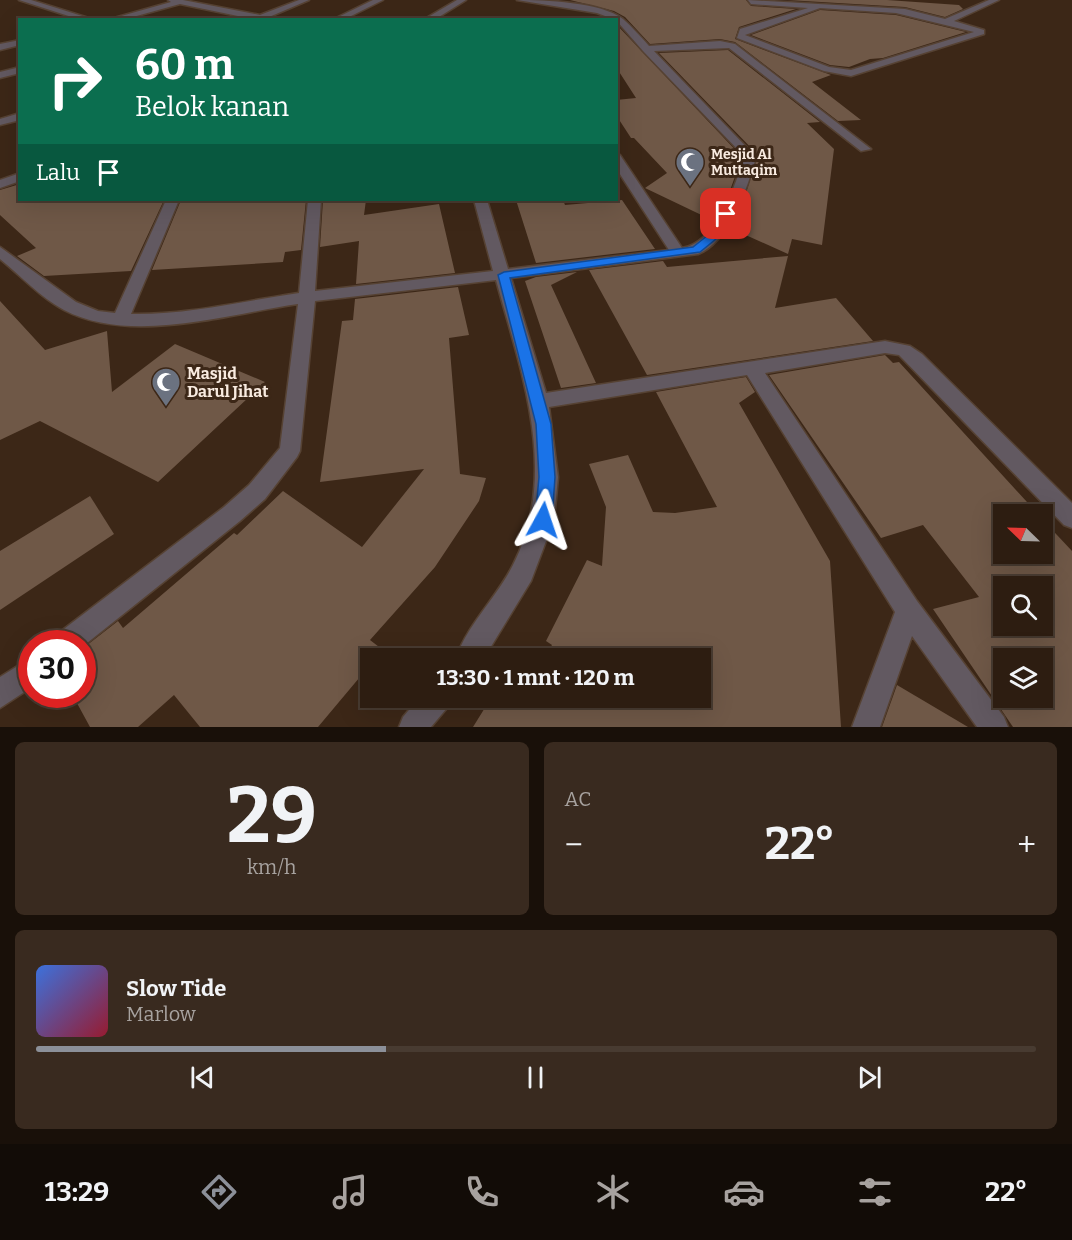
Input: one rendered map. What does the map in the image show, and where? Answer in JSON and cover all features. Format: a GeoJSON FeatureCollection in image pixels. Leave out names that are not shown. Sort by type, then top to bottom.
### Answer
{"type":"FeatureCollection","features":[{"type":"Feature","properties":{"kind":"street"},"geometry":{"type":"LineString","coordinates":[[23,0],[85,18]]}},
{"type":"Feature","properties":{"kind":"street"},"geometry":{"type":"LineString","coordinates":[[118,18],[176,1],[212,13],[230,13],[260,18],[305,0]]}},
{"type":"Feature","properties":{"kind":"street"},"geometry":{"type":"LineString","coordinates":[[340,18],[379,0]]}},
{"type":"Feature","properties":{"kind":"street"},"geometry":{"type":"LineString","coordinates":[[431,18],[462,0]]}},
{"type":"Feature","properties":{"kind":"street"},"geometry":{"type":"LineString","coordinates":[[521,0],[608,14],[615,18]]}},
{"type":"Feature","properties":{"kind":"street"},"geometry":{"type":"LineString","coordinates":[[946,22],[995,0]]}},
{"type":"Feature","properties":{"kind":"street"},"geometry":{"type":"LineString","coordinates":[[748,1],[816,7],[966,13]]}},
{"type":"Feature","properties":{"kind":"street"},"geometry":{"type":"LineString","coordinates":[[748,1],[779,19]]}},
{"type":"Feature","properties":{"kind":"street"},"geometry":{"type":"LineString","coordinates":[[212,13],[227,3]]}},
{"type":"Feature","properties":{"kind":"street"},"geometry":{"type":"LineString","coordinates":[[816,7],[743,31],[740,36],[827,69],[851,73],[981,32],[894,10]]}},
{"type":"Feature","properties":{"kind":"street"},"geometry":{"type":"LineString","coordinates":[[0,251],[60,300],[77,310],[120,320],[168,318],[307,297],[504,275],[696,249],[712,237],[743,182],[750,157],[618,19]]}},
{"type":"Feature","properties":{"kind":"street"},"geometry":{"type":"LineString","coordinates":[[0,47],[18,42]]}},
{"type":"Feature","properties":{"kind":"street"},"geometry":{"type":"LineString","coordinates":[[646,49],[720,44],[732,46],[865,149]]}},
{"type":"Feature","properties":{"kind":"street"},"geometry":{"type":"LineString","coordinates":[[0,75],[18,70]]}},
{"type":"Feature","properties":{"kind":"street"},"geometry":{"type":"LineString","coordinates":[[0,122],[18,117]]}},
{"type":"Feature","properties":{"kind":"street"},"geometry":{"type":"LineString","coordinates":[[618,161],[678,253]]}},
{"type":"Feature","properties":{"kind":"street"},"geometry":{"type":"LineString","coordinates":[[0,184],[18,178]]}},
{"type":"Feature","properties":{"kind":"street"},"geometry":{"type":"LineString","coordinates":[[120,320],[173,201]]}},
{"type":"Feature","properties":{"kind":"street"},"geometry":{"type":"LineString","coordinates":[[83,630],[232,514],[281,464],[290,451],[307,297],[314,201]]}},
{"type":"Feature","properties":{"kind":"street"},"geometry":{"type":"LineString","coordinates":[[475,648],[522,573],[543,520],[547,477],[539,401],[504,275],[480,201]]}},
{"type":"Feature","properties":{"kind":"street"},"geometry":{"type":"LineString","coordinates":[[539,401],[885,347],[904,350],[916,359],[1072,518]]}},
{"type":"Feature","properties":{"kind":"street"},"geometry":{"type":"LineString","coordinates":[[752,368],[908,610],[994,727]]}},
{"type":"Feature","properties":{"kind":"street"},"geometry":{"type":"LineString","coordinates":[[866,727],[908,610]]}},
{"type":"Feature","properties":{"kind":"street"},"geometry":{"type":"LineString","coordinates":[[0,694],[18,680]]}},
{"type":"Feature","properties":{"kind":"street"},"geometry":{"type":"LineString","coordinates":[[414,727],[429,708]]}},
{"type":"Feature","properties":{"kind":"building"},"geometry":{"type":"Polygon","coordinates":[[[570,0],[746,0],[751,6],[796,9],[739,27],[735,39],[831,75],[812,82],[861,120],[838,121],[735,42],[720,39],[650,44],[625,17],[614,11],[570,0]]]}},
{"type":"Feature","properties":{"kind":"building"},"geometry":{"type":"Polygon","coordinates":[[[787,0],[887,0],[959,5],[963,9],[945,17],[905,7],[787,0]]]}},
{"type":"Feature","properties":{"kind":"building"},"geometry":{"type":"Polygon","coordinates":[[[820,10],[896,15],[966,32],[849,67],[830,65],[751,35],[820,10]]]}},
{"type":"Feature","properties":{"kind":"building"},"geometry":{"type":"Polygon","coordinates":[[[618,26],[742,157],[728,196],[714,221],[645,188],[667,173],[634,138],[631,138],[618,118],[618,100],[636,98],[618,70],[618,26]]]}},
{"type":"Feature","properties":{"kind":"building"},"geometry":{"type":"Polygon","coordinates":[[[728,50],[820,122],[807,123],[834,149],[822,245],[792,239],[788,254],[730,228],[744,199],[758,155],[659,53],[728,50]]]}},
{"type":"Feature","properties":{"kind":"building"},"geometry":{"type":"Polygon","coordinates":[[[18,185],[18,201],[164,201],[131,271],[44,276],[17,256],[36,248],[0,215],[0,190],[18,185]]]}},
{"type":"Feature","properties":{"kind":"building"},"geometry":{"type":"Polygon","coordinates":[[[622,200],[655,249],[536,263],[516,201],[563,201],[565,205],[622,200]]]}},
{"type":"Feature","properties":{"kind":"building"},"geometry":{"type":"Polygon","coordinates":[[[181,201],[306,201],[301,250],[285,252],[283,262],[152,270],[181,201]]]}},
{"type":"Feature","properties":{"kind":"building"},"geometry":{"type":"Polygon","coordinates":[[[323,201],[366,201],[364,215],[439,204],[455,273],[356,284],[359,241],[320,247],[323,201]]]}},
{"type":"Feature","properties":{"kind":"building"},"geometry":{"type":"Polygon","coordinates":[[[788,256],[775,308],[836,298],[873,341],[647,375],[589,270],[663,261],[667,267],[788,256]]]}},
{"type":"Feature","properties":{"kind":"building"},"geometry":{"type":"Polygon","coordinates":[[[577,272],[551,285],[596,383],[561,388],[525,281],[536,277],[577,272]]]}},
{"type":"Feature","properties":{"kind":"building"},"geometry":{"type":"Polygon","coordinates":[[[458,287],[469,335],[449,338],[460,474],[486,478],[479,501],[435,567],[370,640],[380,648],[360,648],[360,677],[318,727],[200,727],[174,695],[138,727],[90,727],[80,708],[96,708],[96,638],[118,621],[123,628],[234,533],[237,535],[283,491],[362,547],[424,469],[320,482],[342,321],[353,320],[355,299],[458,287]]]}},
{"type":"Feature","properties":{"kind":"building"},"geometry":{"type":"Polygon","coordinates":[[[0,301],[45,350],[107,331],[112,392],[175,344],[265,382],[158,482],[40,421],[0,440],[0,301]]]}},
{"type":"Feature","properties":{"kind":"building"},"geometry":{"type":"Polygon","coordinates":[[[885,355],[893,363],[899,362],[1029,504],[993,504],[993,564],[1053,564],[1053,531],[1072,551],[1072,727],[1013,727],[1000,708],[1053,708],[1053,648],[993,648],[993,698],[933,609],[979,597],[923,525],[881,538],[769,375],[885,355]]]}},
{"type":"Feature","properties":{"kind":"building"},"geometry":{"type":"Polygon","coordinates":[[[746,377],[755,392],[739,403],[830,561],[841,727],[473,727],[485,708],[711,708],[711,648],[550,648],[552,645],[546,641],[587,560],[602,566],[606,507],[589,464],[628,455],[653,512],[675,513],[717,507],[656,392],[746,377]]]}},
{"type":"Feature","properties":{"kind":"building"},"geometry":{"type":"Polygon","coordinates":[[[90,496],[114,534],[0,610],[0,551],[90,496]]]}},
{"type":"Feature","properties":{"kind":"building"},"geometry":{"type":"Polygon","coordinates":[[[897,685],[968,727],[882,727],[897,685]]]}},
{"type":"Feature","properties":{"kind":"place","name":"Mesjid Al Muttaqim"},"geometry":{"type":"Point","coordinates":[690,188]}},
{"type":"Feature","properties":{"kind":"place","name":"Masjid Darul Jihat"},"geometry":{"type":"Point","coordinates":[166,408]}},
{"type":"Feature","properties":{"kind":"route"},"geometry":{"type":"LineString","coordinates":[[543,520],[547,477],[544,424],[504,275],[696,249],[712,237],[726,214]]}}]}
